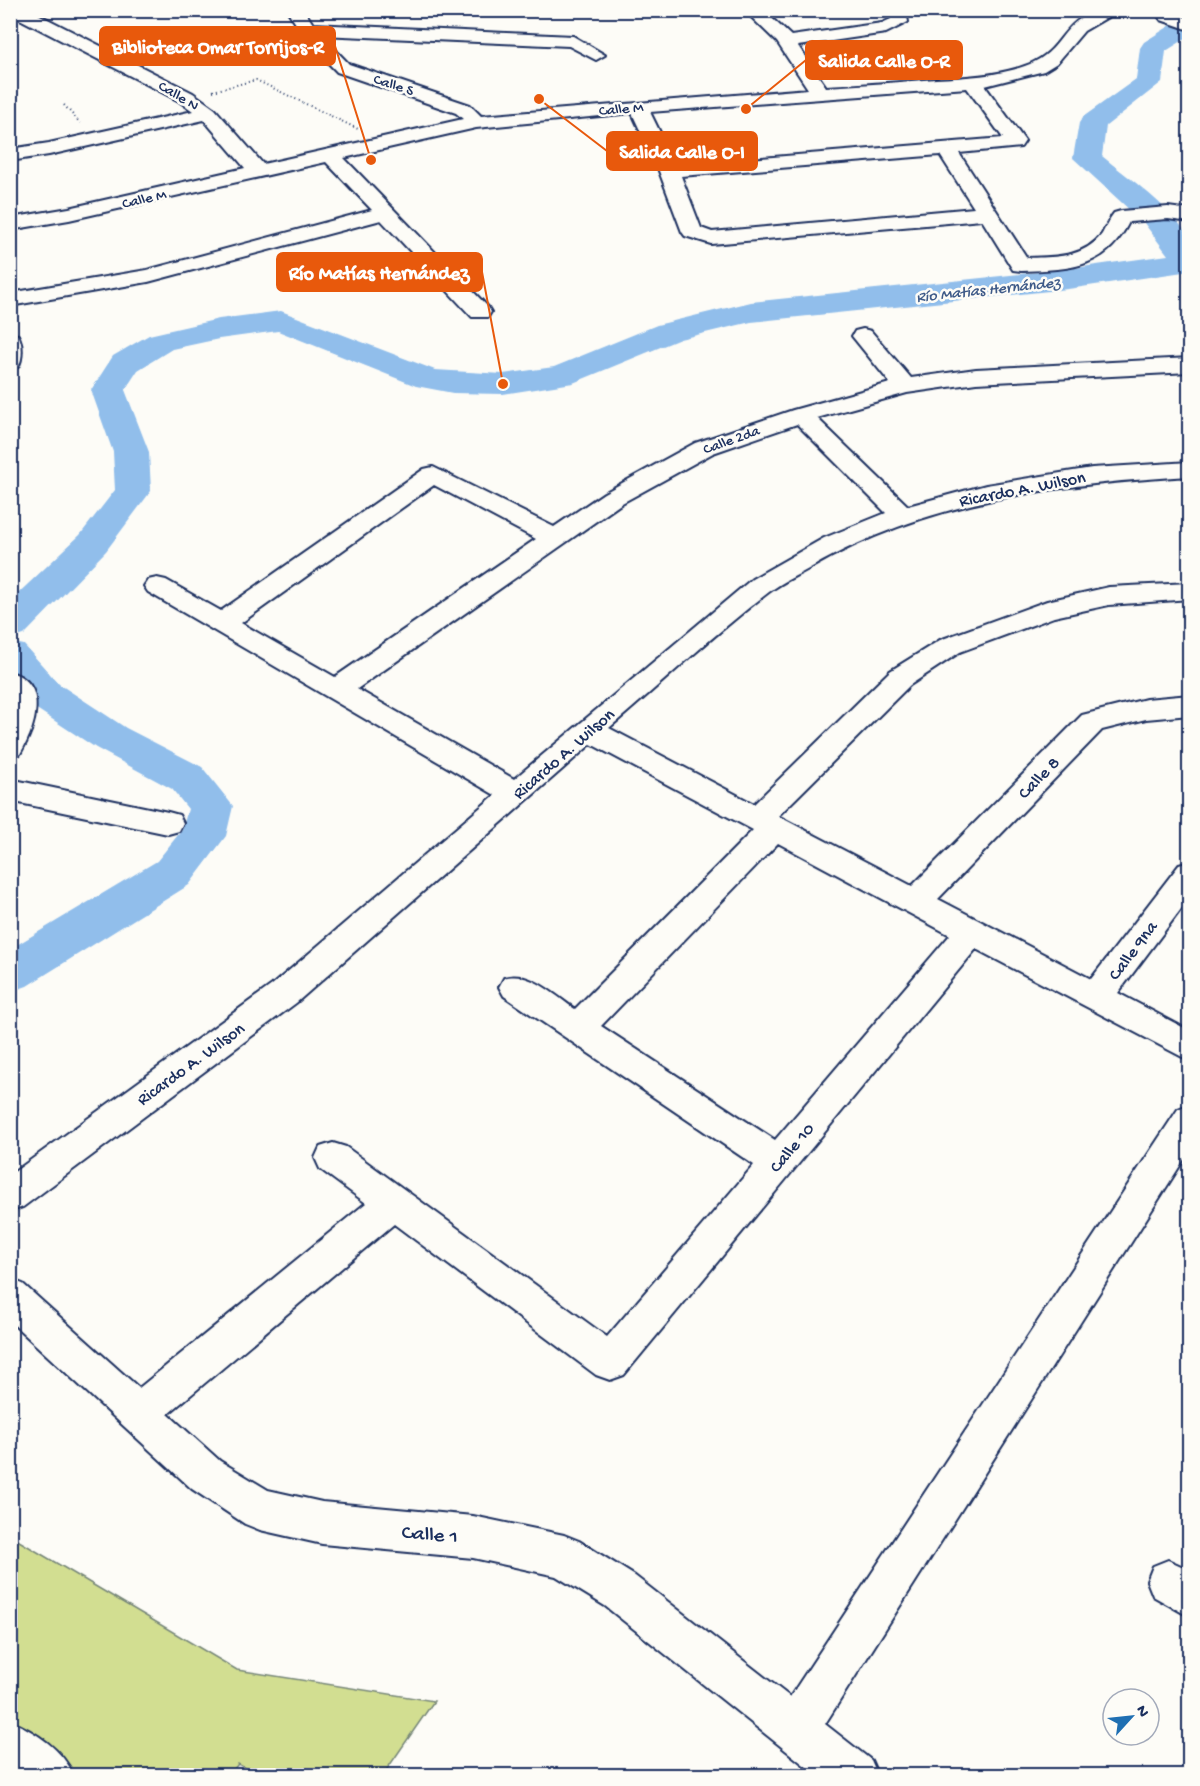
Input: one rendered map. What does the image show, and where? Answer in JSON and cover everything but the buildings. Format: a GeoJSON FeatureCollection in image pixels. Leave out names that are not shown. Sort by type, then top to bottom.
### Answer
{"type":"FeatureCollection","features":[{"type":"Feature","properties":{"kind":"street","name":"Calle N"},"geometry":{"type":"LineString","coordinates":[[16,10],[186,97],[208,113],[259,172]]}},
{"type":"Feature","properties":{"kind":"street","name":"Calle S"},"geometry":{"type":"LineString","coordinates":[[295,10],[308,29],[343,68],[463,109],[476,122]]}},
{"type":"Feature","properties":{"kind":"street"},"geometry":{"type":"LineString","coordinates":[[752,10],[777,29],[788,42],[821,93]]}},
{"type":"Feature","properties":{"kind":"street"},"geometry":{"type":"LineString","coordinates":[[788,42],[886,28],[899,22],[900,15],[894,10]]}},
{"type":"Feature","properties":{"kind":"street","name":"Calle M"},"geometry":{"type":"LineString","coordinates":[[10,224],[69,214],[476,122],[638,106],[973,83],[1018,75],[1051,59],[1078,27],[1112,10]]}},
{"type":"Feature","properties":{"kind":"street"},"geometry":{"type":"LineString","coordinates":[[1167,16],[1190,25]]}},
{"type":"Feature","properties":{"kind":"street"},"geometry":{"type":"LineString","coordinates":[[308,29],[573,40],[596,55]]}},
{"type":"Feature","properties":{"kind":"street"},"geometry":{"type":"LineString","coordinates":[[669,171],[1009,145],[1015,141],[973,83]]}},
{"type":"Feature","properties":{"kind":"street"},"geometry":{"type":"LineString","coordinates":[[638,106],[669,171],[692,232],[711,238],[988,213]]}},
{"type":"Feature","properties":{"kind":"street"},"geometry":{"type":"LineString","coordinates":[[10,155],[49,149],[208,113]]}},
{"type":"Feature","properties":{"kind":"street"},"geometry":{"type":"LineString","coordinates":[[947,150],[1021,266],[1078,262],[1091,255],[1114,235],[1121,217],[1136,214],[1181,215]]}},
{"type":"Feature","properties":{"kind":"street"},"geometry":{"type":"LineString","coordinates":[[330,155],[480,312]]}},
{"type":"Feature","properties":{"kind":"street"},"geometry":{"type":"LineString","coordinates":[[10,300],[148,276],[385,213]]}},
{"type":"Feature","properties":{"kind":"street"},"geometry":{"type":"LineString","coordinates":[[863,336],[905,386]]}},
{"type":"Feature","properties":{"kind":"street"},"geometry":{"type":"LineString","coordinates":[[10,340],[10,362]]}},
{"type":"Feature","properties":{"kind":"street","name":"Calle 2da"},"geometry":{"type":"LineString","coordinates":[[337,689],[613,498],[704,448],[801,415],[905,386],[976,376],[1190,365]]}},
{"type":"Feature","properties":{"kind":"street"},"geometry":{"type":"LineString","coordinates":[[801,415],[903,515]]}},
{"type":"Feature","properties":{"kind":"street","name":"Ricardo A. Wilson"},"geometry":{"type":"LineString","coordinates":[[10,1196],[284,994],[589,730],[761,585],[833,544],[903,515],[986,492],[1092,475],[1190,469]]}},
{"type":"Feature","properties":{"kind":"street"},"geometry":{"type":"LineString","coordinates":[[222,623],[433,474],[556,539]]}},
{"type":"Feature","properties":{"kind":"street"},"geometry":{"type":"LineString","coordinates":[[157,586],[517,794]]}},
{"type":"Feature","properties":{"kind":"street"},"geometry":{"type":"LineString","coordinates":[[577,1028],[900,678],[951,646],[1047,610],[1109,596],[1190,591]]}},
{"type":"Feature","properties":{"kind":"street"},"geometry":{"type":"LineString","coordinates":[[10,681],[21,692],[23,711],[18,732],[10,747]]}},
{"type":"Feature","properties":{"kind":"street","name":"Calle 8"},"geometry":{"type":"LineString","coordinates":[[915,903],[1092,722],[1146,709],[1190,705]]}},
{"type":"Feature","properties":{"kind":"street"},"geometry":{"type":"LineString","coordinates":[[589,730],[764,825],[1190,1047]]}},
{"type":"Feature","properties":{"kind":"street"},"geometry":{"type":"LineString","coordinates":[[10,790],[168,823]]}},
{"type":"Feature","properties":{"kind":"street","name":"Calle 9na"},"geometry":{"type":"LineString","coordinates":[[1096,998],[1190,873]]}},
{"type":"Feature","properties":{"kind":"street","name":"Calle 10"},"geometry":{"type":"LineString","coordinates":[[394,1202],[610,1362],[971,933]]}},
{"type":"Feature","properties":{"kind":"street"},"geometry":{"type":"LineString","coordinates":[[516,987],[779,1162]]}},
{"type":"Feature","properties":{"kind":"street"},"geometry":{"type":"LineString","coordinates":[[796,1728],[1190,1119]]}},
{"type":"Feature","properties":{"kind":"street"},"geometry":{"type":"LineString","coordinates":[[138,1413],[394,1202],[333,1158]]}},
{"type":"Feature","properties":{"kind":"street","name":"Calle 1"},"geometry":{"type":"LineString","coordinates":[[10,1296],[206,1476],[260,1509],[322,1523],[473,1538],[564,1556],[620,1591],[855,1776]]}},
{"type":"Feature","properties":{"kind":"street"},"geometry":{"type":"LineString","coordinates":[[10,1743],[51,1776]]}},
{"type":"Feature","properties":{"kind":"path"},"geometry":{"type":"LineString","coordinates":[[186,97],[256,80],[358,129],[373,145]]}},
{"type":"Feature","properties":{"kind":"green space"},"geometry":{"type":"Polygon","coordinates":[[[14,1538],[237,1670],[434,1701],[383,1775],[257,1775],[238,1764],[229,1775],[56,1775],[11,1740],[10,1542],[14,1538]]]}},
{"type":"Feature","properties":{"kind":"waterway","name":"Río Matías Hernández"},"geometry":{"type":"LineString","coordinates":[[10,626],[93,543],[133,491],[131,452],[108,390],[125,363],[161,342],[219,329],[281,321],[428,379],[453,383],[503,384],[561,376],[669,332],[751,312],[1068,279],[1188,262],[1178,245],[1155,217],[1087,158],[1093,123],[1149,82],[1153,48],[1190,24]]}},
{"type":"Feature","properties":{"kind":"waterway","name":"Río Matías Hernández"},"geometry":{"type":"LineString","coordinates":[[10,655],[44,694],[111,738],[187,778],[211,806],[203,836],[173,873],[10,973]]}},
{"type":"Feature","properties":{"kind":"place","name":"Salida Calle O-I"},"geometry":{"type":"Point","coordinates":[539,99]}},
{"type":"Feature","properties":{"kind":"place","name":"Salida Calle O-R"},"geometry":{"type":"Point","coordinates":[746,109]}},
{"type":"Feature","properties":{"kind":"place","name":"Biblioteca Omar Torrijos-R"},"geometry":{"type":"Point","coordinates":[371,160]}},
{"type":"Feature","properties":{"kind":"place","name":"Río Matías Hernández"},"geometry":{"type":"Point","coordinates":[503,384]}}]}
